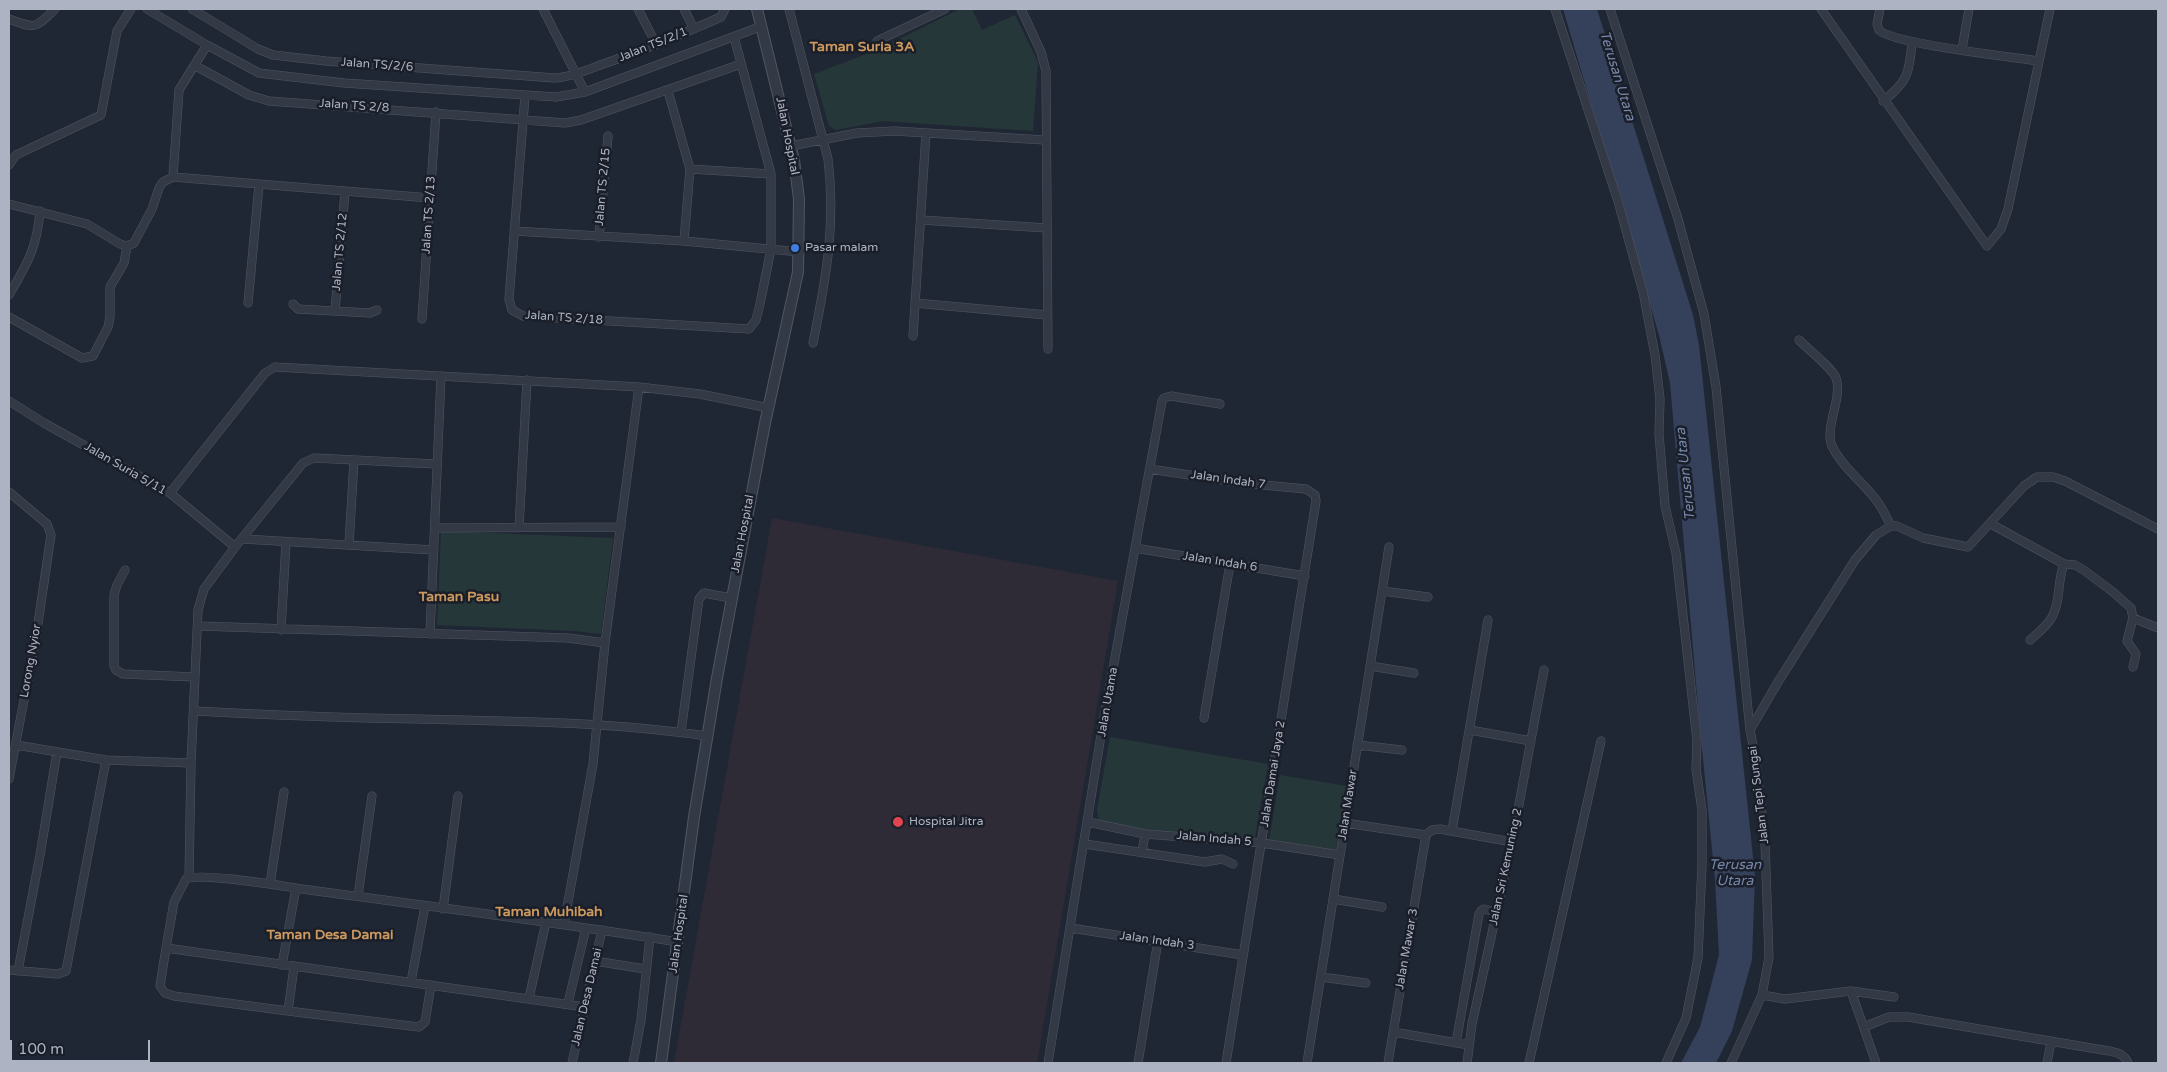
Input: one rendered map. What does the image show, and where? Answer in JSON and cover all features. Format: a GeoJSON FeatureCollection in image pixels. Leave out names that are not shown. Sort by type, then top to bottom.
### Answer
{"type":"FeatureCollection","features":[{"type":"Feature","properties":{"kind":"street"},"geometry":{"type":"LineString","coordinates":[[9,19],[32,27],[36,26],[55,9]]}},
{"type":"Feature","properties":{"kind":"street"},"geometry":{"type":"LineString","coordinates":[[9,165],[16,154],[101,115],[117,31],[131,9]]}},
{"type":"Feature","properties":{"kind":"street"},"geometry":{"type":"LineString","coordinates":[[147,9],[259,73],[344,83],[524,96],[564,96],[585,92],[762,26]]}},
{"type":"Feature","properties":{"kind":"street","name":"Jalan TS/2/6"},"geometry":{"type":"LineString","coordinates":[[192,9],[258,49],[280,56],[555,78],[575,74]]}},
{"type":"Feature","properties":{"kind":"street"},"geometry":{"type":"LineString","coordinates":[[543,9],[585,92]]}},
{"type":"Feature","properties":{"kind":"street"},"geometry":{"type":"LineString","coordinates":[[638,9],[656,44]]}},
{"type":"Feature","properties":{"kind":"street"},"geometry":{"type":"LineString","coordinates":[[684,9],[694,29]]}},
{"type":"Feature","properties":{"kind":"street","name":"Jalan TS/2/1"},"geometry":{"type":"LineString","coordinates":[[575,74],[694,29],[721,17],[724,9]]}},
{"type":"Feature","properties":{"kind":"street","name":"Jalan Hospital"},"geometry":{"type":"LineString","coordinates":[[661,1063],[707,736],[731,598],[769,408],[795,294],[800,252],[799,200],[791,146],[757,9]]}},
{"type":"Feature","properties":{"kind":"street"},"geometry":{"type":"LineString","coordinates":[[790,9],[823,140],[831,185],[830,238],[826,277],[813,343]]}},
{"type":"Feature","properties":{"kind":"street"},"geometry":{"type":"LineString","coordinates":[[877,41],[945,9]]}},
{"type":"Feature","properties":{"kind":"street"},"geometry":{"type":"LineString","coordinates":[[1021,9],[1044,62],[1047,86],[1045,140],[1048,349]]}},
{"type":"Feature","properties":{"kind":"street"},"geometry":{"type":"LineString","coordinates":[[1556,9],[1618,201],[1643,292],[1658,378],[1660,400],[1659,434],[1665,506],[1676,553],[1697,741],[1696,769],[1702,810],[1698,958],[1686,1018],[1666,1063]]}},
{"type":"Feature","properties":{"kind":"street","name":"Jalan Tepi Sungai"},"geometry":{"type":"LineString","coordinates":[[1610,9],[1678,219],[1704,314],[1718,406],[1750,730],[1756,761],[1767,879],[1769,957],[1762,996],[1731,1063]]}},
{"type":"Feature","properties":{"kind":"street"},"geometry":{"type":"LineString","coordinates":[[1821,9],[1883,101],[1987,246],[2001,229],[2008,209],[2050,9]]}},
{"type":"Feature","properties":{"kind":"street"},"geometry":{"type":"LineString","coordinates":[[1880,9],[1877,24],[1883,35],[1912,43],[2039,61]]}},
{"type":"Feature","properties":{"kind":"street"},"geometry":{"type":"LineString","coordinates":[[1962,49],[1969,9]]}},
{"type":"Feature","properties":{"kind":"street","name":"Jalan TS 2/18"},"geometry":{"type":"LineString","coordinates":[[524,96],[509,299],[512,310],[523,316],[745,330],[752,327],[756,320],[771,249],[771,174],[734,36]]}},
{"type":"Feature","properties":{"kind":"street"},"geometry":{"type":"LineString","coordinates":[[1883,101],[1898,90],[1905,80],[1912,43]]}},
{"type":"Feature","properties":{"kind":"street"},"geometry":{"type":"LineString","coordinates":[[173,177],[179,90],[207,45]]}},
{"type":"Feature","properties":{"kind":"street","name":"Jalan TS 2/8"},"geometry":{"type":"LineString","coordinates":[[194,65],[261,100],[522,120],[574,122],[668,91],[741,64]]}},
{"type":"Feature","properties":{"kind":"street"},"geometry":{"type":"LineString","coordinates":[[668,91],[690,169],[684,241]]}},
{"type":"Feature","properties":{"kind":"street","name":"Jalan TS 2/13"},"geometry":{"type":"LineString","coordinates":[[422,319],[436,112]]}},
{"type":"Feature","properties":{"kind":"street"},"geometry":{"type":"LineString","coordinates":[[791,146],[870,132],[926,133],[1045,140]]}},
{"type":"Feature","properties":{"kind":"street"},"geometry":{"type":"LineString","coordinates":[[913,336],[926,133]]}},
{"type":"Feature","properties":{"kind":"street","name":"Jalan TS 2/15"},"geometry":{"type":"LineString","coordinates":[[599,237],[608,136]]}},
{"type":"Feature","properties":{"kind":"street"},"geometry":{"type":"LineString","coordinates":[[690,169],[771,174]]}},
{"type":"Feature","properties":{"kind":"street"},"geometry":{"type":"LineString","coordinates":[[9,204],[87,224],[126,246],[134,243],[152,209],[163,182],[173,177],[430,198]]}},
{"type":"Feature","properties":{"kind":"street"},"geometry":{"type":"LineString","coordinates":[[248,303],[259,185]]}},
{"type":"Feature","properties":{"kind":"street","name":"Jalan TS 2/12"},"geometry":{"type":"LineString","coordinates":[[335,311],[345,192]]}},
{"type":"Feature","properties":{"kind":"street"},"geometry":{"type":"LineString","coordinates":[[9,296],[36,244],[40,211]]}},
{"type":"Feature","properties":{"kind":"street"},"geometry":{"type":"LineString","coordinates":[[921,220],[1047,228]]}},
{"type":"Feature","properties":{"kind":"street"},"geometry":{"type":"LineString","coordinates":[[514,231],[684,241],[800,252]]}},
{"type":"Feature","properties":{"kind":"street"},"geometry":{"type":"LineString","coordinates":[[9,317],[82,358],[93,356],[108,327],[110,287],[124,263],[126,246]]}},
{"type":"Feature","properties":{"kind":"street"},"geometry":{"type":"LineString","coordinates":[[915,303],[1047,315]]}},
{"type":"Feature","properties":{"kind":"street"},"geometry":{"type":"LineString","coordinates":[[293,304],[298,309],[370,313],[377,310]]}},
{"type":"Feature","properties":{"kind":"street"},"geometry":{"type":"LineString","coordinates":[[1799,340],[1836,377],[1838,395],[1834,408],[1831,444],[1842,461],[1874,496],[1891,526]]}},
{"type":"Feature","properties":{"kind":"street"},"geometry":{"type":"LineString","coordinates":[[170,493],[265,373],[282,367],[639,387],[700,394],[769,408]]}},
{"type":"Feature","properties":{"kind":"street"},"geometry":{"type":"LineString","coordinates":[[430,634],[441,376]]}},
{"type":"Feature","properties":{"kind":"street"},"geometry":{"type":"LineString","coordinates":[[519,528],[527,380]]}},
{"type":"Feature","properties":{"kind":"street"},"geometry":{"type":"LineString","coordinates":[[564,924],[588,792],[598,724],[620,527],[639,387]]}},
{"type":"Feature","properties":{"kind":"street","name":"Jalan Utama"},"geometry":{"type":"LineString","coordinates":[[1048,1063],[1158,419],[1164,398],[1171,396],[1220,404]]}},
{"type":"Feature","properties":{"kind":"street","name":"Jalan Suria 5/11"},"geometry":{"type":"LineString","coordinates":[[9,401],[44,423],[170,493],[235,547]]}},
{"type":"Feature","properties":{"kind":"street"},"geometry":{"type":"LineString","coordinates":[[188,878],[191,763],[201,597],[235,547],[303,463],[314,458],[436,464]]}},
{"type":"Feature","properties":{"kind":"street"},"geometry":{"type":"LineString","coordinates":[[348,545],[354,460]]}},
{"type":"Feature","properties":{"kind":"street","name":"Jalan Indah 7"},"geometry":{"type":"LineString","coordinates":[[1150,469],[1242,483],[1306,489]]}},
{"type":"Feature","properties":{"kind":"street"},"geometry":{"type":"LineString","coordinates":[[1750,730],[1855,560],[1876,534],[1891,526],[1897,526],[1923,538],[1968,548],[1992,524],[2024,486],[2033,478],[2043,475],[2066,481],[2158,529]]}},
{"type":"Feature","properties":{"kind":"street","name":"Jalan Damai Jaya 2"},"geometry":{"type":"LineString","coordinates":[[1226,1063],[1316,507],[1314,495],[1306,489]]}},
{"type":"Feature","properties":{"kind":"street","name":"Lorong Nyior"},"geometry":{"type":"LineString","coordinates":[[9,492],[47,524],[51,534],[9,779]]}},
{"type":"Feature","properties":{"kind":"street"},"geometry":{"type":"LineString","coordinates":[[1992,524],[2064,564],[2075,566],[2113,592],[2131,608],[2133,618],[2127,641],[2136,654],[2134,668]]}},
{"type":"Feature","properties":{"kind":"street"},"geometry":{"type":"LineString","coordinates":[[434,528],[620,527]]}},
{"type":"Feature","properties":{"kind":"street"},"geometry":{"type":"LineString","coordinates":[[243,538],[434,550]]}},
{"type":"Feature","properties":{"kind":"street"},"geometry":{"type":"LineString","coordinates":[[281,630],[286,542]]}},
{"type":"Feature","properties":{"kind":"street","name":"Jalan Mawar"},"geometry":{"type":"LineString","coordinates":[[1307,1063],[1388,546]]}},
{"type":"Feature","properties":{"kind":"street","name":"Jalan Indah 6"},"geometry":{"type":"LineString","coordinates":[[1135,548],[1305,576]]}},
{"type":"Feature","properties":{"kind":"street"},"geometry":{"type":"LineString","coordinates":[[1204,718],[1230,564]]}},
{"type":"Feature","properties":{"kind":"street"},"geometry":{"type":"LineString","coordinates":[[2030,640],[2052,616],[2060,573],[2064,564]]}},
{"type":"Feature","properties":{"kind":"street"},"geometry":{"type":"LineString","coordinates":[[126,570],[117,585],[114,595],[114,666],[116,670],[123,674],[195,677]]}},
{"type":"Feature","properties":{"kind":"street"},"geometry":{"type":"LineString","coordinates":[[1382,591],[1428,597]]}},
{"type":"Feature","properties":{"kind":"street"},"geometry":{"type":"LineString","coordinates":[[681,732],[699,599],[704,593],[731,598]]}},
{"type":"Feature","properties":{"kind":"street"},"geometry":{"type":"LineString","coordinates":[[2133,618],[2158,628]]}},
{"type":"Feature","properties":{"kind":"street"},"geometry":{"type":"LineString","coordinates":[[1452,831],[1488,620]]}},
{"type":"Feature","properties":{"kind":"street"},"geometry":{"type":"LineString","coordinates":[[198,626],[568,638],[606,643]]}},
{"type":"Feature","properties":{"kind":"street"},"geometry":{"type":"LineString","coordinates":[[1370,666],[1414,673]]}},
{"type":"Feature","properties":{"kind":"street","name":"Jalan Sri Kemuning 2"},"geometry":{"type":"LineString","coordinates":[[1467,1063],[1496,912],[1512,842],[1544,670]]}},
{"type":"Feature","properties":{"kind":"street"},"geometry":{"type":"LineString","coordinates":[[194,711],[326,717],[598,724],[644,727],[707,736]]}},
{"type":"Feature","properties":{"kind":"street"},"geometry":{"type":"LineString","coordinates":[[1470,730],[1531,741]]}},
{"type":"Feature","properties":{"kind":"street"},"geometry":{"type":"LineString","coordinates":[[1529,1063],[1601,741]]}},
{"type":"Feature","properties":{"kind":"street"},"geometry":{"type":"LineString","coordinates":[[1357,744],[1402,750]]}},
{"type":"Feature","properties":{"kind":"street"},"geometry":{"type":"LineString","coordinates":[[16,745],[106,760],[191,763]]}},
{"type":"Feature","properties":{"kind":"street"},"geometry":{"type":"LineString","coordinates":[[18,971],[40,855],[56,752]]}},
{"type":"Feature","properties":{"kind":"street"},"geometry":{"type":"LineString","coordinates":[[9,970],[58,974],[66,971],[106,760]]}},
{"type":"Feature","properties":{"kind":"street"},"geometry":{"type":"LineString","coordinates":[[270,884],[284,792]]}},
{"type":"Feature","properties":{"kind":"street"},"geometry":{"type":"LineString","coordinates":[[358,896],[372,796]]}},
{"type":"Feature","properties":{"kind":"street"},"geometry":{"type":"LineString","coordinates":[[443,909],[458,796]]}},
{"type":"Feature","properties":{"kind":"street","name":"Jalan Indah 5"},"geometry":{"type":"LineString","coordinates":[[1088,822],[1145,834],[1262,842],[1340,856]]}},
{"type":"Feature","properties":{"kind":"street"},"geometry":{"type":"LineString","coordinates":[[1345,823],[1426,836],[1432,830],[1440,829],[1512,842]]}},
{"type":"Feature","properties":{"kind":"street"},"geometry":{"type":"LineString","coordinates":[[1142,852],[1145,834]]}},
{"type":"Feature","properties":{"kind":"street","name":"Jalan Mawar 3"},"geometry":{"type":"LineString","coordinates":[[1388,1063],[1426,836]]}},
{"type":"Feature","properties":{"kind":"street"},"geometry":{"type":"LineString","coordinates":[[1085,844],[1205,862],[1222,859],[1233,864]]}},
{"type":"Feature","properties":{"kind":"street"},"geometry":{"type":"LineString","coordinates":[[431,985],[425,1022],[419,1027],[165,993],[160,986],[174,902],[183,883],[188,878],[199,877],[270,884],[564,924],[678,942]]}},
{"type":"Feature","properties":{"kind":"street"},"geometry":{"type":"LineString","coordinates":[[282,965],[296,888]]}},
{"type":"Feature","properties":{"kind":"street"},"geometry":{"type":"LineString","coordinates":[[1333,899],[1382,907]]}},
{"type":"Feature","properties":{"kind":"street"},"geometry":{"type":"LineString","coordinates":[[411,982],[425,906]]}},
{"type":"Feature","properties":{"kind":"street"},"geometry":{"type":"LineString","coordinates":[[1456,1043],[1481,911],[1484,909],[1496,912]]}},
{"type":"Feature","properties":{"kind":"street"},"geometry":{"type":"LineString","coordinates":[[529,998],[546,922]]}},
{"type":"Feature","properties":{"kind":"street"},"geometry":{"type":"LineString","coordinates":[[568,1003],[586,928]]}},
{"type":"Feature","properties":{"kind":"street","name":"Jalan Indah 3"},"geometry":{"type":"LineString","coordinates":[[1071,928],[1243,955]]}},
{"type":"Feature","properties":{"kind":"street","name":"Jalan Desa Damai"},"geometry":{"type":"LineString","coordinates":[[572,1063],[602,930]]}},
{"type":"Feature","properties":{"kind":"street"},"geometry":{"type":"LineString","coordinates":[[633,1063],[650,937]]}},
{"type":"Feature","properties":{"kind":"street"},"geometry":{"type":"LineString","coordinates":[[1138,1063],[1158,941]]}},
{"type":"Feature","properties":{"kind":"street"},"geometry":{"type":"LineString","coordinates":[[166,948],[568,1003],[585,1007]]}},
{"type":"Feature","properties":{"kind":"street"},"geometry":{"type":"LineString","coordinates":[[596,961],[645,968]]}},
{"type":"Feature","properties":{"kind":"street"},"geometry":{"type":"LineString","coordinates":[[288,1010],[294,967]]}},
{"type":"Feature","properties":{"kind":"street"},"geometry":{"type":"LineString","coordinates":[[1321,977],[1366,983]]}},
{"type":"Feature","properties":{"kind":"street"},"geometry":{"type":"LineString","coordinates":[[1851,991],[1876,1063]]}},
{"type":"Feature","properties":{"kind":"street"},"geometry":{"type":"LineString","coordinates":[[1762,996],[1785,999],[1851,991],[1894,997]]}},
{"type":"Feature","properties":{"kind":"street"},"geometry":{"type":"LineString","coordinates":[[1864,1027],[1889,1017],[1908,1017],[2119,1053],[2126,1058],[2128,1063]]}},
{"type":"Feature","properties":{"kind":"street"},"geometry":{"type":"LineString","coordinates":[[1393,1032],[1469,1045]]}},
{"type":"Feature","properties":{"kind":"street"},"geometry":{"type":"LineString","coordinates":[[2046,1063],[2051,1042]]}},
{"type":"Feature","properties":{"kind":"shaded area"},"geometry":{"type":"Polygon","coordinates":[[[960,9],[972,9],[982,30],[1015,15],[1038,62],[1033,131],[883,121],[836,130],[829,126],[814,74],[877,50],[960,9]]]}},
{"type":"Feature","properties":{"kind":"shaded area","name":"Hospital Jitra"},"geometry":{"type":"Polygon","coordinates":[[[772,518],[1118,581],[1037,1063],[674,1063],[772,518]]]}},
{"type":"Feature","properties":{"kind":"shaded area"},"geometry":{"type":"Polygon","coordinates":[[[441,531],[613,538],[601,634],[575,631],[437,625],[441,531]]]}},
{"type":"Feature","properties":{"kind":"shaded area"},"geometry":{"type":"Polygon","coordinates":[[[1110,737],[1268,764],[1255,837],[1164,834],[1105,827],[1099,821],[1097,810],[1110,737]]]}},
{"type":"Feature","properties":{"kind":"shaded area"},"geometry":{"type":"Polygon","coordinates":[[[1280,775],[1347,786],[1335,852],[1269,841],[1280,775]]]}},
{"type":"Feature","properties":{"kind":"water","name":"Terusan Utara"},"geometry":{"type":"Polygon","coordinates":[[[1563,9],[1597,9],[1693,315],[1699,345],[1755,876],[1752,960],[1732,1031],[1716,1063],[1681,1063],[1700,1027],[1719,955],[1715,880],[1670,383],[1659,335],[1563,9]]]}},
{"type":"Feature","properties":{"kind":"place","name":"Pasar malam"},"geometry":{"type":"Point","coordinates":[795,248]}},
{"type":"Feature","properties":{"kind":"place","name":"Hospital Jitra"},"geometry":{"type":"Point","coordinates":[898,822]}},
{"type":"Feature","properties":{"kind":"district","name":"Taman Suria 3A"},"geometry":{"type":"Point","coordinates":[862,47]}},
{"type":"Feature","properties":{"kind":"district","name":"Taman Pasu"},"geometry":{"type":"Point","coordinates":[459,597]}},
{"type":"Feature","properties":{"kind":"district","name":"Taman Muhibah"},"geometry":{"type":"Point","coordinates":[549,912]}},
{"type":"Feature","properties":{"kind":"district","name":"Taman Desa Damai"},"geometry":{"type":"Point","coordinates":[330,935]}}]}
